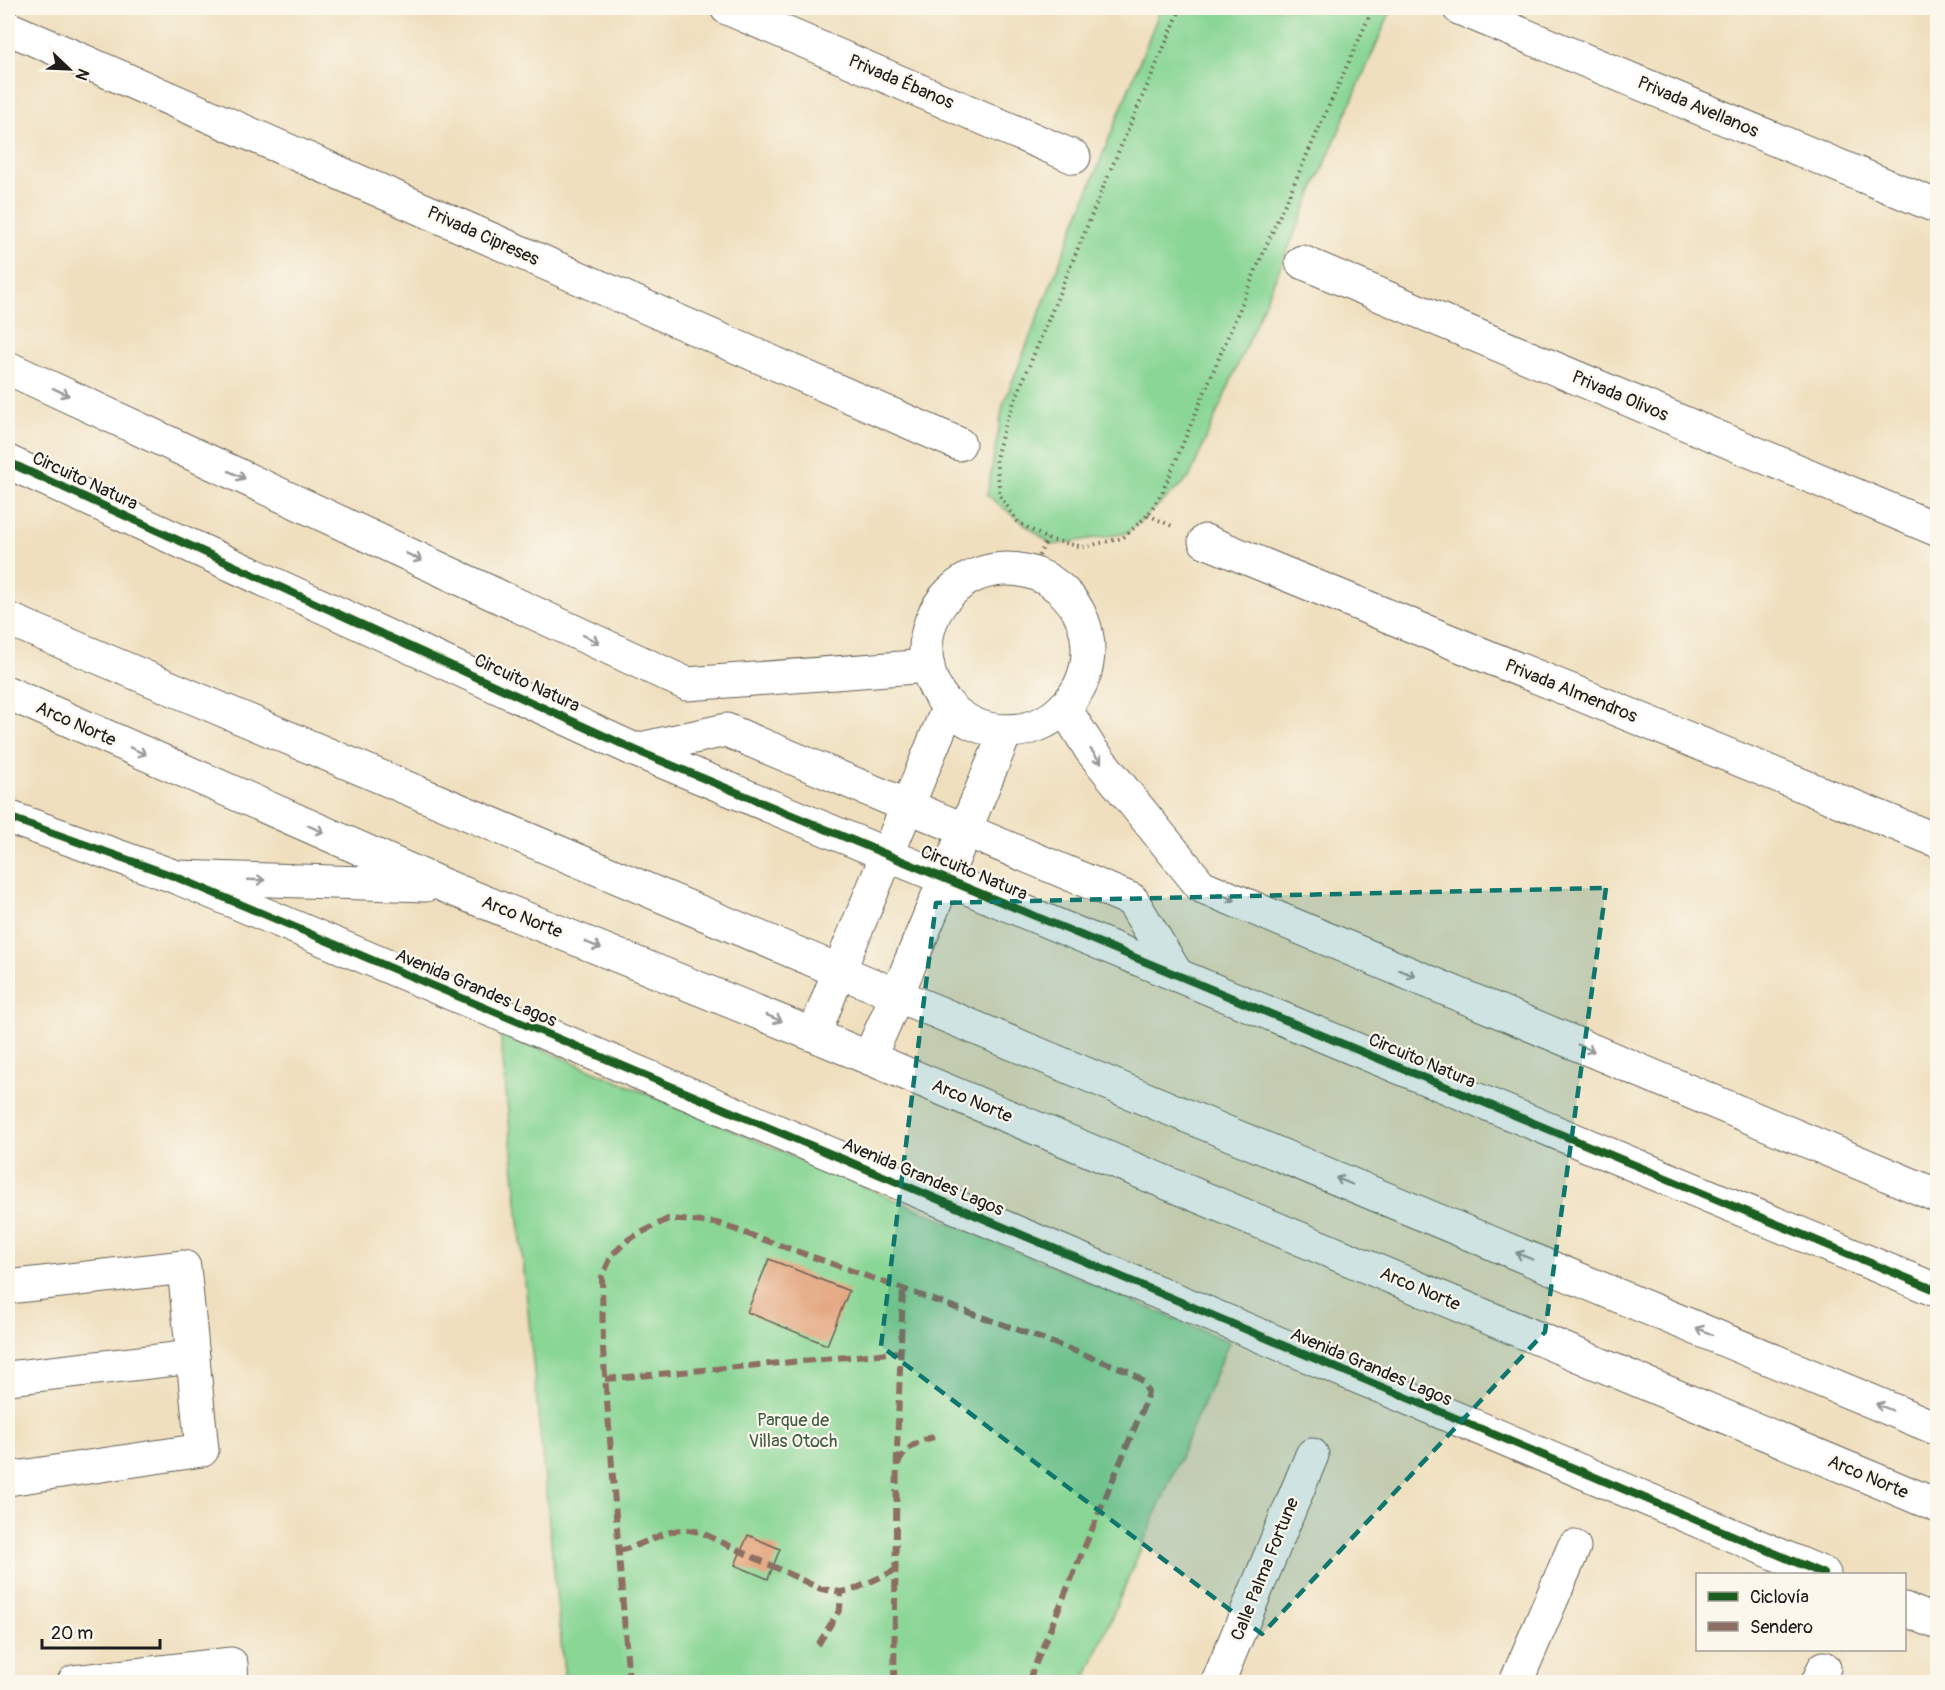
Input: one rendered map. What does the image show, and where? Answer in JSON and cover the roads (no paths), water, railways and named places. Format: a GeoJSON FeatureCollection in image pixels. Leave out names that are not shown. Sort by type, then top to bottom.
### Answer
{"type":"FeatureCollection","features":[{"type":"Feature","properties":{"kind":"street","name":"Privada Ébanos"},"geometry":{"type":"LineString","coordinates":[[727,8],[1074,157]]}},
{"type":"Feature","properties":{"kind":"street","name":"Privada Avellanos"},"geometry":{"type":"LineString","coordinates":[[1459,8],[1938,207]]}},
{"type":"Feature","properties":{"kind":"street","name":"Privada Cipreses"},"geometry":{"type":"LineString","coordinates":[[8,28],[959,444]]}},
{"type":"Feature","properties":{"kind":"street","name":"Privada Olivos"},"geometry":{"type":"LineString","coordinates":[[1302,262],[1938,530]]}},
{"type":"Feature","properties":{"kind":"street"},"geometry":{"type":"LineString","coordinates":[[8,368],[687,684],[928,666]]}},
{"type":"Feature","properties":{"kind":"street","name":"Circuito Natura"},"geometry":{"type":"LineString","coordinates":[[8,462],[635,750],[1938,1291]]}},
{"type":"Feature","properties":{"kind":"street","name":"Privada Almendros"},"geometry":{"type":"LineString","coordinates":[[1205,541],[1938,842]]}},
{"type":"Feature","properties":{"kind":"street"},"geometry":{"type":"LineString","coordinates":[[1004,568],[1031,572],[1056,585],[1075,605],[1086,630],[1088,658],[1080,685],[1064,708],[1028,729],[1006,731],[986,728],[966,720],[949,706],[935,687],[928,666],[927,638],[936,612],[953,590],[977,575],[1004,568]]}},
{"type":"Feature","properties":{"kind":"street"},"geometry":{"type":"LineString","coordinates":[[8,619],[839,971],[1938,1429]]}},
{"type":"Feature","properties":{"kind":"street","name":"Arco Norte"},"geometry":{"type":"LineString","coordinates":[[8,693],[445,886],[814,1035],[1938,1506]]}},
{"type":"Feature","properties":{"kind":"street"},"geometry":{"type":"LineString","coordinates":[[814,1035],[949,706]]}},
{"type":"Feature","properties":{"kind":"street"},"geometry":{"type":"LineString","coordinates":[[1064,708],[1091,750],[1201,886],[1938,1196]]}},
{"type":"Feature","properties":{"kind":"street"},"geometry":{"type":"LineString","coordinates":[[635,750],[726,729],[1132,900],[1178,975]]}},
{"type":"Feature","properties":{"kind":"street"},"geometry":{"type":"LineString","coordinates":[[869,1058],[1006,731]]}},
{"type":"Feature","properties":{"kind":"street","name":"Avenida Grandes Lagos"},"geometry":{"type":"LineString","coordinates":[[8,817],[176,877],[1819,1573]]}},
{"type":"Feature","properties":{"kind":"street"},"geometry":{"type":"LineString","coordinates":[[176,877],[445,886]]}},
{"type":"Feature","properties":{"kind":"street"},"geometry":{"type":"LineString","coordinates":[[8,1287],[184,1267],[202,1450],[8,1479]]}},
{"type":"Feature","properties":{"kind":"street"},"geometry":{"type":"LineString","coordinates":[[8,1378],[193,1356]]}},
{"type":"Feature","properties":{"kind":"street","name":"Calle Palma Fortune"},"geometry":{"type":"LineString","coordinates":[[1218,1683],[1312,1455]]}},
{"type":"Feature","properties":{"kind":"street"},"geometry":{"type":"LineString","coordinates":[[1516,1683],[1574,1547]]}},
{"type":"Feature","properties":{"kind":"street"},"geometry":{"type":"LineString","coordinates":[[1906,1609],[1938,1623]]}},
{"type":"Feature","properties":{"kind":"street"},"geometry":{"type":"LineString","coordinates":[[74,1683],[231,1664],[232,1683]]}},
{"type":"Feature","properties":{"kind":"park label","name":"Parque de Villas Otoch"},"geometry":{"type":"Point","coordinates":[793,1430]}}]}
